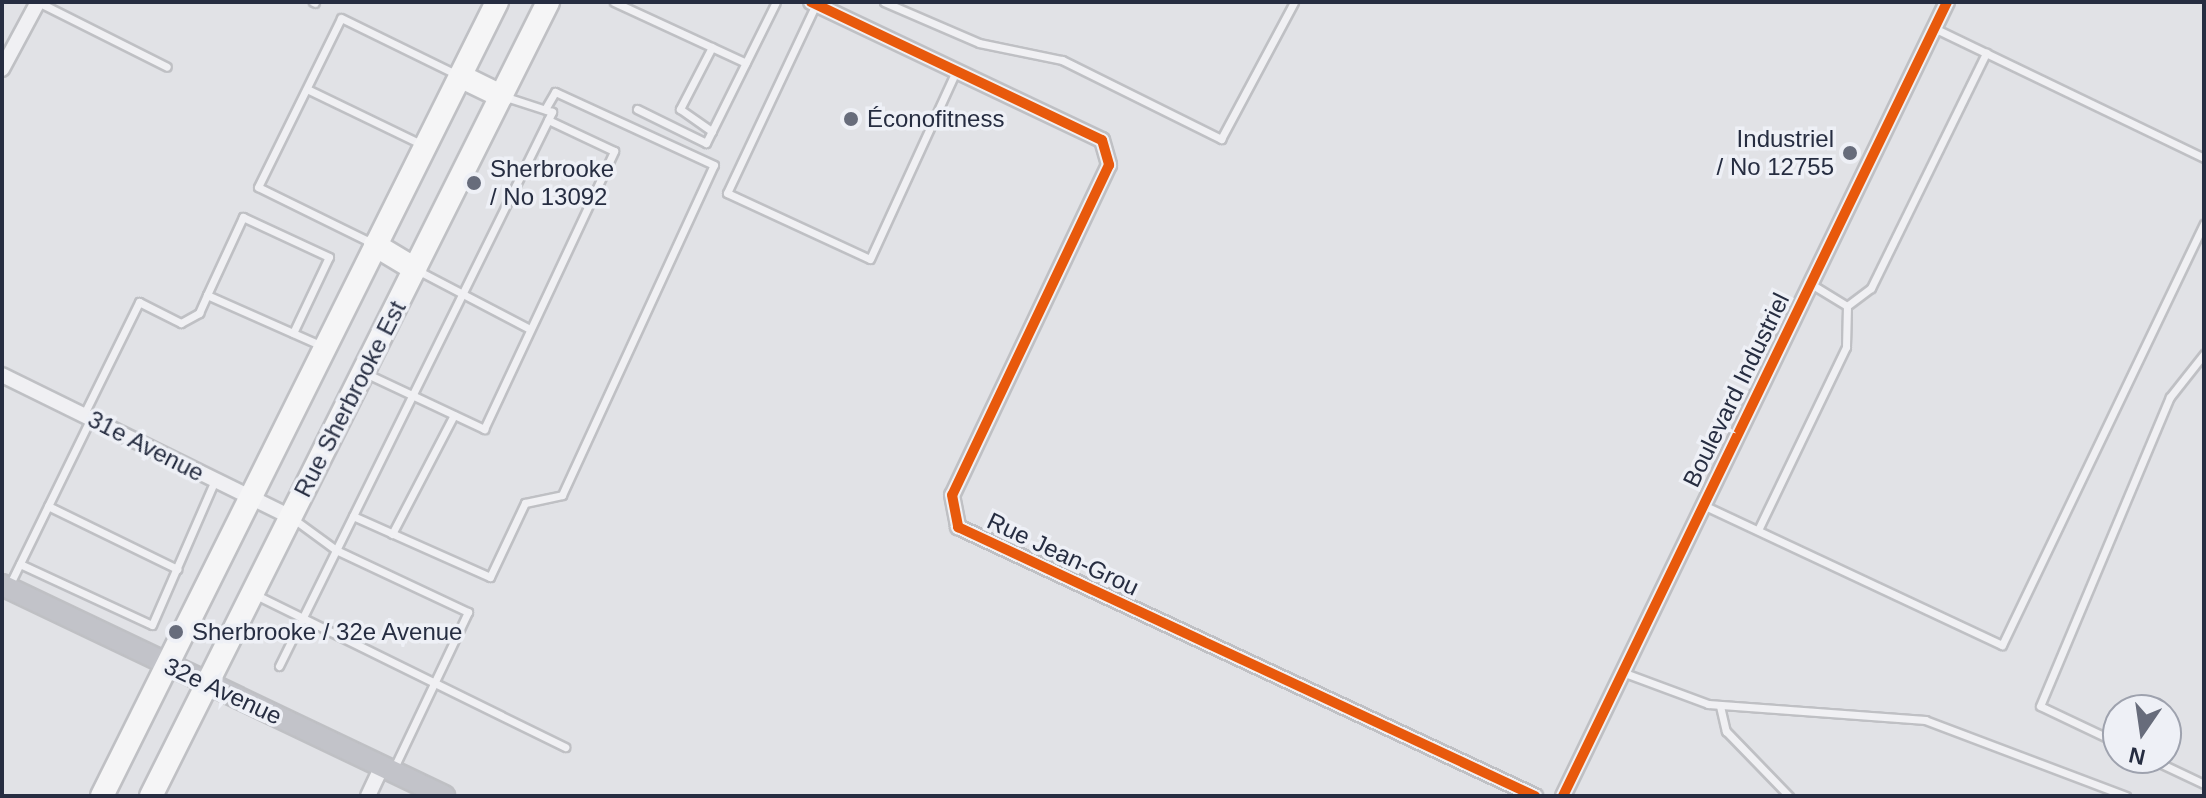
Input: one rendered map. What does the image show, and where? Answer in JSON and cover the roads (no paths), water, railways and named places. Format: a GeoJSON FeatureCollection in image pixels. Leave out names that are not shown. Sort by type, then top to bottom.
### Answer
{"type":"FeatureCollection","features":[{"type":"Feature","properties":{"kind":"main road","name":"Rue Sherbrooke Est"},"geometry":{"type":"LineString","coordinates":[[102,796],[248,497],[497,2]]}},
{"type":"Feature","properties":{"kind":"main road","name":"Rue Sherbrooke Est"},"geometry":{"type":"LineString","coordinates":[[151,796],[548,2]]}},
{"type":"Feature","properties":{"kind":"main road"},"geometry":{"type":"LineString","coordinates":[[460,76],[501,96]]}},
{"type":"Feature","properties":{"kind":"main road"},"geometry":{"type":"LineString","coordinates":[[375,245],[415,269]]}},
{"type":"Feature","properties":{"kind":"street"},"geometry":{"type":"LineString","coordinates":[[2,69],[38,2]]}},
{"type":"Feature","properties":{"kind":"street","name":"Boulevard Industriel"},"geometry":{"type":"LineString","coordinates":[[1563,796],[1947,2]]}},
{"type":"Feature","properties":{"kind":"street"},"geometry":{"type":"LineString","coordinates":[[813,3],[956,71]]}},
{"type":"Feature","properties":{"kind":"street","name":"Rue Jean-Grou"},"geometry":{"type":"LineString","coordinates":[[956,71],[1102,140],[1109,165],[952,495],[958,527],[1535,796]]}},
{"type":"Feature","properties":{"kind":"street","name":"31e Avenue"},"geometry":{"type":"LineString","coordinates":[[2,375],[291,517]]}},
{"type":"Feature","properties":{"kind":"street","name":"32e Avenue"},"geometry":{"type":"LineString","coordinates":[[5,586],[444,796]]}},
{"type":"Feature","properties":{"kind":"street"},"geometry":{"type":"LineString","coordinates":[[368,796],[387,769]]}},
{"type":"Feature","properties":{"kind":"lane"},"geometry":{"type":"LineString","coordinates":[[38,2],[167,67]]}},
{"type":"Feature","properties":{"kind":"lane"},"geometry":{"type":"LineString","coordinates":[[614,2],[746,63]]}},
{"type":"Feature","properties":{"kind":"lane"},"geometry":{"type":"LineString","coordinates":[[637,109],[706,143],[776,2]]}},
{"type":"Feature","properties":{"kind":"lane"},"geometry":{"type":"LineString","coordinates":[[884,2],[979,43],[1062,60],[1221,139],[1294,2]]}},
{"type":"Feature","properties":{"kind":"lane"},"geometry":{"type":"LineString","coordinates":[[813,3],[727,193],[870,259],[956,71]]}},
{"type":"Feature","properties":{"kind":"lane"},"geometry":{"type":"LineString","coordinates":[[375,245],[258,187],[341,18],[460,76]]}},
{"type":"Feature","properties":{"kind":"lane"},"geometry":{"type":"LineString","coordinates":[[1934,28],[2204,158]]}},
{"type":"Feature","properties":{"kind":"lane"},"geometry":{"type":"LineString","coordinates":[[712,47],[680,109],[712,131]]}},
{"type":"Feature","properties":{"kind":"lane"},"geometry":{"type":"LineString","coordinates":[[1758,530],[1846,347],[1847,306],[1887,265],[1986,53]]}},
{"type":"Feature","properties":{"kind":"lane"},"geometry":{"type":"LineString","coordinates":[[307,89],[425,146]]}},
{"type":"Feature","properties":{"kind":"lane"},"geometry":{"type":"LineString","coordinates":[[353,516],[490,577],[525,503],[562,495],[714,165],[555,92],[545,109]]}},
{"type":"Feature","properties":{"kind":"lane"},"geometry":{"type":"LineString","coordinates":[[279,666],[552,112],[501,96]]}},
{"type":"Feature","properties":{"kind":"lane"},"geometry":{"type":"LineString","coordinates":[[363,372],[484,429],[614,151],[548,120]]}},
{"type":"Feature","properties":{"kind":"lane"},"geometry":{"type":"LineString","coordinates":[[5,586],[20,564],[48,506],[139,302],[181,323],[199,313],[243,217],[329,257],[293,333]]}},
{"type":"Feature","properties":{"kind":"lane"},"geometry":{"type":"LineString","coordinates":[[1703,505],[2002,645],[2204,224]]}},
{"type":"Feature","properties":{"kind":"lane"},"geometry":{"type":"LineString","coordinates":[[415,269],[530,329]]}},
{"type":"Feature","properties":{"kind":"lane"},"geometry":{"type":"LineString","coordinates":[[1810,283],[1847,306]]}},
{"type":"Feature","properties":{"kind":"lane"},"geometry":{"type":"LineString","coordinates":[[207,295],[324,347]]}},
{"type":"Feature","properties":{"kind":"lane"},"geometry":{"type":"LineString","coordinates":[[2102,735],[2040,706],[2170,397],[2204,354]]}},
{"type":"Feature","properties":{"kind":"lane"},"geometry":{"type":"LineString","coordinates":[[392,534],[454,415]]}},
{"type":"Feature","properties":{"kind":"lane"},"geometry":{"type":"LineString","coordinates":[[20,564],[152,625],[215,480]]}},
{"type":"Feature","properties":{"kind":"lane"},"geometry":{"type":"LineString","coordinates":[[48,506],[177,569]]}},
{"type":"Feature","properties":{"kind":"lane"},"geometry":{"type":"LineString","coordinates":[[291,517],[336,550],[468,612],[435,683],[387,769]]}},
{"type":"Feature","properties":{"kind":"lane"},"geometry":{"type":"LineString","coordinates":[[252,593],[565,747]]}},
{"type":"Feature","properties":{"kind":"lane"},"geometry":{"type":"LineString","coordinates":[[1622,672],[1720,706],[1903,715],[2126,796]]}},
{"type":"Feature","properties":{"kind":"lane"},"geometry":{"type":"LineString","coordinates":[[1720,706],[1726,731],[1789,796]]}},
{"type":"Feature","properties":{"kind":"lane"},"geometry":{"type":"LineString","coordinates":[[2182,774],[2204,784]]}},
{"type":"Feature","properties":{"kind":"place","name":"Éconofitness"},"geometry":{"type":"Point","coordinates":[851,119]}},
{"type":"Feature","properties":{"kind":"place","name":"Industriel / No 12755"},"geometry":{"type":"Point","coordinates":[1850,153]}},
{"type":"Feature","properties":{"kind":"place","name":"Sherbrooke / No 13092"},"geometry":{"type":"Point","coordinates":[474,183]}},
{"type":"Feature","properties":{"kind":"place","name":"Sherbrooke / 32e Avenue"},"geometry":{"type":"Point","coordinates":[176,632]}}]}
